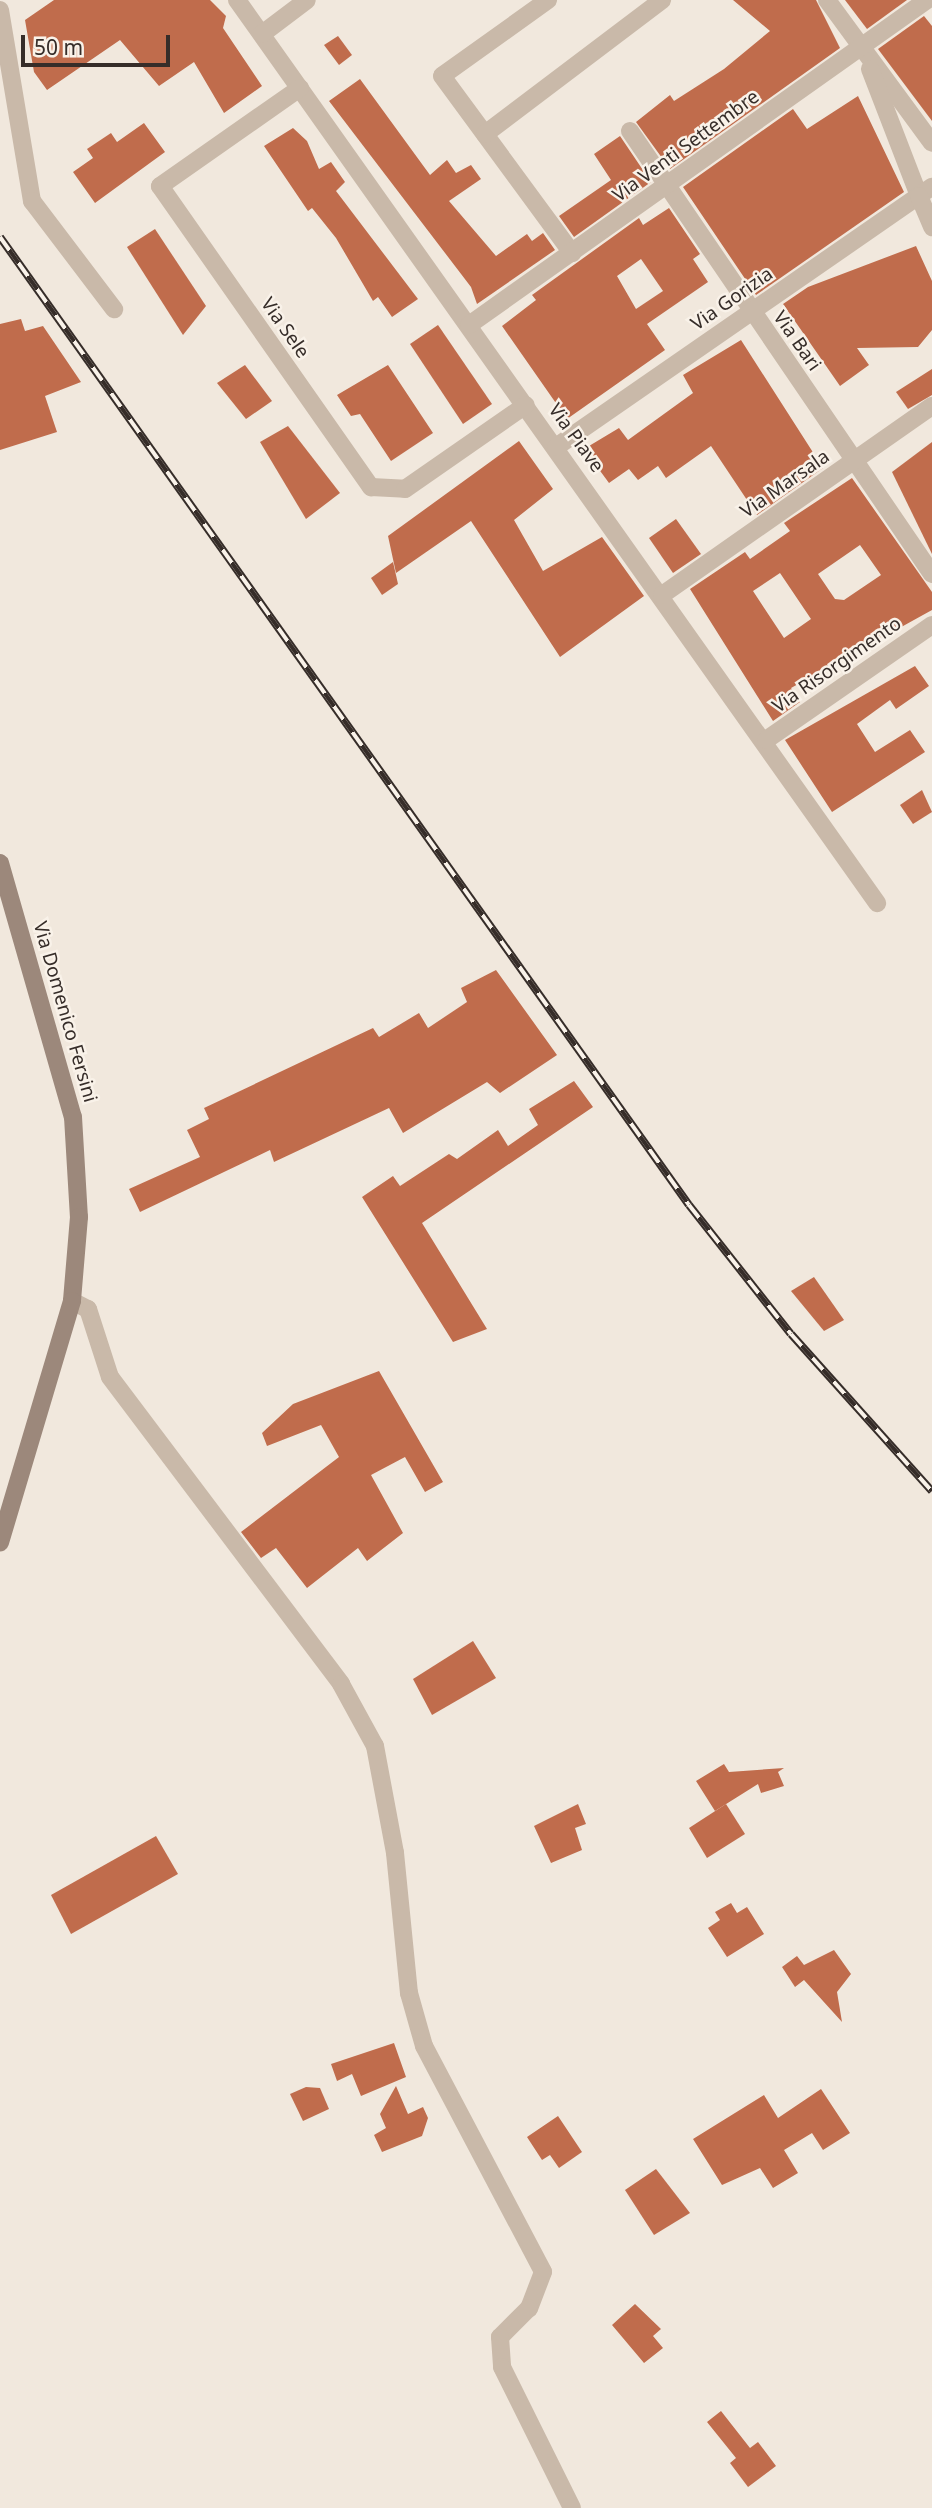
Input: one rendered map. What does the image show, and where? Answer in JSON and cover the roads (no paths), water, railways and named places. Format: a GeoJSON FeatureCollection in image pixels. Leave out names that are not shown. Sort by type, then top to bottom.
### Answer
{"type":"FeatureCollection","features":[{"type":"Feature","properties":{"kind":"main road","name":"Via Domenico Fersini"},"geometry":{"type":"LineString","coordinates":[[0,863],[73,1117],[79,1217],[72,1301],[0,1543]]}},
{"type":"Feature","properties":{"kind":"street","name":"Via Piave"},"geometry":{"type":"LineString","coordinates":[[237,0],[766,740],[877,903]]}},
{"type":"Feature","properties":{"kind":"street"},"geometry":{"type":"LineString","coordinates":[[262,34],[307,0]]}},
{"type":"Feature","properties":{"kind":"street"},"geometry":{"type":"LineString","coordinates":[[548,0],[442,76],[572,253]]}},
{"type":"Feature","properties":{"kind":"street"},"geometry":{"type":"LineString","coordinates":[[485,134],[662,0]]}},
{"type":"Feature","properties":{"kind":"street"},"geometry":{"type":"LineString","coordinates":[[827,0],[932,143]]}},
{"type":"Feature","properties":{"kind":"street","name":"Via Venti Settembre"},"geometry":{"type":"LineString","coordinates":[[469,325],[666,188],[927,0]]}},
{"type":"Feature","properties":{"kind":"street"},"geometry":{"type":"LineString","coordinates":[[0,10],[32,201],[114,309]]}},
{"type":"Feature","properties":{"kind":"street"},"geometry":{"type":"LineString","coordinates":[[861,47],[926,191],[932,227]]}},
{"type":"Feature","properties":{"kind":"street","name":"Via Sele"},"geometry":{"type":"LineString","coordinates":[[300,88],[160,186],[363,476],[371,487],[405,489],[526,405]]}},
{"type":"Feature","properties":{"kind":"street","name":"Via Bari"},"geometry":{"type":"LineString","coordinates":[[630,131],[666,188],[932,575]]}},
{"type":"Feature","properties":{"kind":"street","name":"Via Gorizia"},"geometry":{"type":"LineString","coordinates":[[556,447],[926,191]]}},
{"type":"Feature","properties":{"kind":"street","name":"Via Marsala"},"geometry":{"type":"LineString","coordinates":[[662,595],[932,406]]}},
{"type":"Feature","properties":{"kind":"street","name":"Via Risorgimento"},"geometry":{"type":"LineString","coordinates":[[766,740],[932,625]]}},
{"type":"Feature","properties":{"kind":"street"},"geometry":{"type":"LineString","coordinates":[[72,1301],[88,1310],[110,1377],[341,1684],[375,1746],[395,1853],[409,1993],[424,2046],[543,2272],[529,2308],[500,2337],[502,2368],[572,2508]]}},
{"type":"Feature","properties":{"kind":"railway"},"geometry":{"type":"LineString","coordinates":[[0,237],[689,1205],[791,1334],[932,1491]]}}]}
